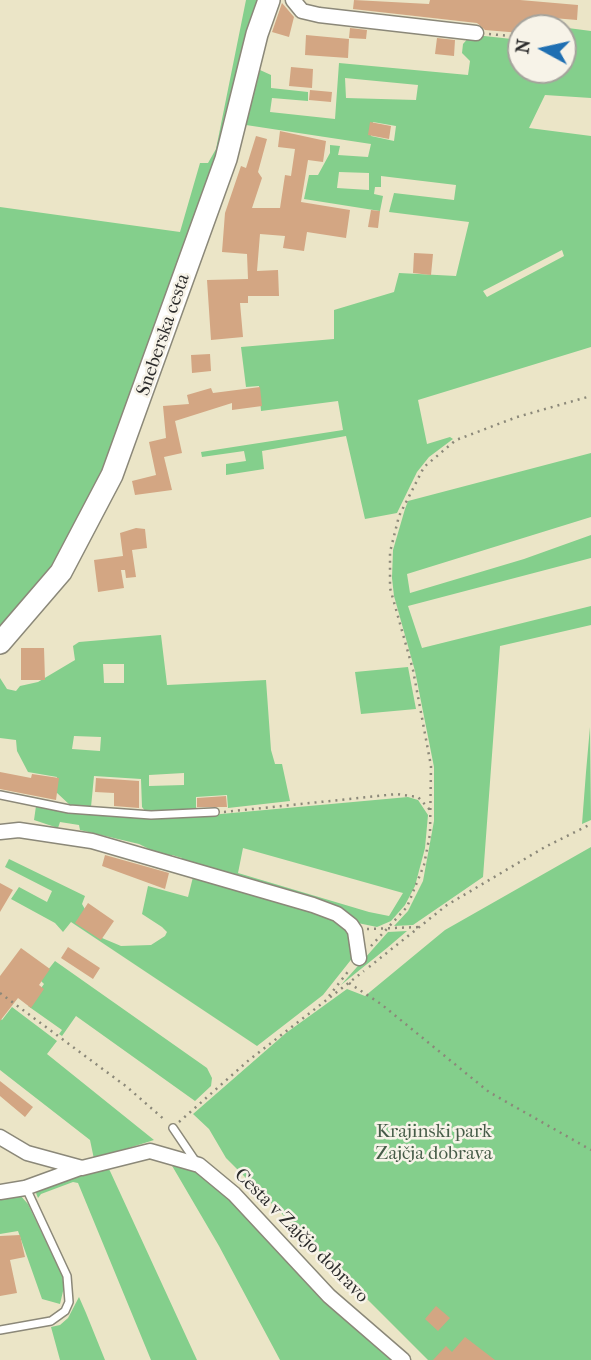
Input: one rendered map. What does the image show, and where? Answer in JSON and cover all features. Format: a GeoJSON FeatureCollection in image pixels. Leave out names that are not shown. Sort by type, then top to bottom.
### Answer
{"type":"FeatureCollection","features":[{"type":"Feature","properties":{"kind":"street","name":"Sneberska cesta"},"geometry":{"type":"LineString","coordinates":[[0,643],[61,572],[112,475],[226,159],[257,34],[269,0]]}},
{"type":"Feature","properties":{"kind":"street"},"geometry":{"type":"LineString","coordinates":[[293,0],[302,11],[319,15],[475,33]]}},
{"type":"Feature","properties":{"kind":"street"},"geometry":{"type":"LineString","coordinates":[[0,832],[19,830],[92,841],[313,905],[337,914],[351,925],[355,931],[359,958]]}},
{"type":"Feature","properties":{"kind":"street","name":"Cesta v Zajčjo dobravo"},"geometry":{"type":"LineString","coordinates":[[0,1137],[27,1153],[82,1168]]}},
{"type":"Feature","properties":{"kind":"street","name":"Cesta v Zajčjo dobravo"},"geometry":{"type":"LineString","coordinates":[[0,1192],[25,1188],[82,1168],[150,1151],[198,1165],[234,1194],[329,1296],[403,1360]]}},
{"type":"Feature","properties":{"kind":"street"},"geometry":{"type":"LineString","coordinates":[[25,1188],[32,1168],[27,1153]]}},
{"type":"Feature","properties":{"kind":"lane"},"geometry":{"type":"LineString","coordinates":[[0,795],[69,809],[151,815],[215,813]]}},
{"type":"Feature","properties":{"kind":"lane"},"geometry":{"type":"LineString","coordinates":[[173,1128],[198,1165]]}},
{"type":"Feature","properties":{"kind":"lane"},"geometry":{"type":"LineString","coordinates":[[0,1330],[51,1321],[65,1311],[69,1302],[67,1276],[25,1188]]}},
{"type":"Feature","properties":{"kind":"path"},"geometry":{"type":"LineString","coordinates":[[475,33],[507,36]]}},
{"type":"Feature","properties":{"kind":"path"},"geometry":{"type":"LineString","coordinates":[[329,996],[359,958],[407,906],[417,887],[430,834],[431,766],[412,670],[390,588],[390,552],[399,516],[424,467],[456,440],[517,417],[591,396]]}},
{"type":"Feature","properties":{"kind":"path"},"geometry":{"type":"LineString","coordinates":[[215,813],[397,794],[418,797],[431,811]]}},
{"type":"Feature","properties":{"kind":"path"},"geometry":{"type":"LineString","coordinates":[[0,993],[127,1087],[173,1128],[249,1060],[447,905],[488,879],[591,824]]}},
{"type":"Feature","properties":{"kind":"path"},"geometry":{"type":"LineString","coordinates":[[386,930],[420,927]]}},
{"type":"Feature","properties":{"kind":"path"},"geometry":{"type":"LineString","coordinates":[[349,984],[381,1004],[489,1092],[591,1150]]}},
{"type":"Feature","properties":{"kind":"green space"},"geometry":{"type":"Polygon","coordinates":[[[246,0],[260,0],[233,110],[106,471],[59,561],[0,632],[0,207],[180,232],[200,163],[208,163],[216,149],[246,0]]]}},
{"type":"Feature","properties":{"kind":"green space"},"geometry":{"type":"Polygon","coordinates":[[[577,29],[591,31],[591,98],[545,95],[529,128],[591,136],[591,347],[418,400],[427,444],[450,437],[453,439],[429,457],[417,472],[397,513],[365,519],[346,436],[262,451],[264,469],[226,475],[226,464],[246,461],[244,451],[202,457],[201,452],[343,430],[338,401],[261,411],[259,386],[246,387],[241,347],[334,339],[334,310],[394,292],[399,273],[456,276],[469,222],[389,212],[394,193],[454,200],[456,185],[381,176],[381,187],[375,187],[374,194],[383,196],[380,211],[304,199],[309,175],[318,175],[330,153],[330,145],[340,146],[338,155],[368,157],[371,144],[246,125],[260,70],[271,75],[271,88],[308,92],[308,101],[272,98],[270,112],[335,119],[339,63],[468,75],[470,61],[462,53],[463,44],[471,35],[507,38],[507,84],[577,84],[577,29]],[[345,78],[346,98],[416,100],[418,85],[345,78]],[[373,122],[371,136],[394,141],[396,126],[373,122]],[[339,172],[337,188],[369,190],[369,173],[339,172]],[[562,250],[483,291],[487,297],[564,256],[562,250]]]}},
{"type":"Feature","properties":{"kind":"green space"},"geometry":{"type":"Polygon","coordinates":[[[591,453],[591,517],[407,574],[410,593],[524,559],[591,535],[591,558],[408,606],[422,648],[591,606],[591,625],[500,646],[483,877],[413,925],[394,926],[408,911],[423,881],[434,821],[434,767],[415,671],[394,596],[392,578],[393,550],[408,501],[591,453]]]}},
{"type":"Feature","properties":{"kind":"green space"},"geometry":{"type":"Polygon","coordinates":[[[161,635],[167,685],[266,680],[271,750],[275,764],[282,764],[290,801],[228,808],[227,795],[196,797],[196,810],[146,812],[142,807],[141,779],[94,776],[91,807],[71,806],[56,792],[57,777],[28,772],[17,751],[16,740],[0,738],[0,678],[7,689],[16,691],[20,686],[38,682],[75,660],[73,646],[79,642],[161,635]],[[103,664],[104,683],[124,683],[124,664],[103,664]],[[74,736],[72,749],[100,751],[101,737],[74,736]],[[184,773],[149,775],[149,786],[184,785],[184,773]]]}},
{"type":"Feature","properties":{"kind":"green space"},"geometry":{"type":"Polygon","coordinates":[[[408,667],[416,709],[361,714],[355,672],[408,667]]]}},
{"type":"Feature","properties":{"kind":"green space"},"geometry":{"type":"Polygon","coordinates":[[[590,727],[591,820],[582,824],[586,772],[590,727]]]}},
{"type":"Feature","properties":{"kind":"green space"},"geometry":{"type":"Polygon","coordinates":[[[408,797],[418,800],[428,815],[425,848],[415,886],[405,905],[391,921],[377,927],[353,922],[182,863],[182,858],[172,855],[171,860],[139,844],[80,830],[79,825],[60,822],[58,828],[34,820],[36,806],[71,812],[199,816],[408,797]],[[243,848],[238,873],[389,916],[403,893],[243,848]]]}},
{"type":"Feature","properties":{"kind":"green space","name":"Krajinski park Zajčja dobrava"},"geometry":{"type":"Polygon","coordinates":[[[591,847],[591,1360],[428,1360],[226,1158],[209,1129],[193,1114],[286,1033],[347,989],[365,996],[445,930],[591,847]]]}},
{"type":"Feature","properties":{"kind":"green space"},"geometry":{"type":"Polygon","coordinates":[[[9,859],[85,896],[82,904],[102,938],[121,946],[151,945],[165,936],[167,932],[162,927],[142,914],[148,886],[188,897],[194,873],[311,908],[347,927],[354,956],[323,995],[257,1046],[71,922],[63,932],[55,923],[11,899],[19,887],[47,902],[52,891],[5,867],[9,859]]]}},
{"type":"Feature","properties":{"kind":"green space"},"geometry":{"type":"Polygon","coordinates":[[[407,931],[387,948],[341,985],[388,932],[407,931]]]}},
{"type":"Feature","properties":{"kind":"green space"},"geometry":{"type":"Polygon","coordinates":[[[55,961],[207,1068],[212,1078],[211,1086],[195,1101],[76,1016],[62,1036],[59,1034],[62,1030],[28,1006],[44,984],[40,980],[55,961]]]}},
{"type":"Feature","properties":{"kind":"green space"},"geometry":{"type":"Polygon","coordinates":[[[12,1007],[57,1041],[47,1054],[154,1140],[94,1159],[90,1140],[0,1070],[0,1018],[2,1020],[12,1007]]]}},
{"type":"Feature","properties":{"kind":"green space"},"geometry":{"type":"Polygon","coordinates":[[[171,1164],[188,1167],[216,1182],[397,1360],[280,1360],[171,1164]]]}},
{"type":"Feature","properties":{"kind":"green space"},"geometry":{"type":"Polygon","coordinates":[[[106,1165],[197,1360],[151,1360],[78,1183],[73,1182],[41,1194],[38,1198],[35,1190],[106,1165]]]}},
{"type":"Feature","properties":{"kind":"green space"},"geometry":{"type":"Polygon","coordinates":[[[19,1194],[28,1204],[62,1275],[64,1287],[60,1304],[42,1299],[18,1231],[0,1234],[0,1197],[19,1194]]]}},
{"type":"Feature","properties":{"kind":"green space"},"geometry":{"type":"Polygon","coordinates":[[[79,1297],[105,1360],[60,1360],[51,1327],[60,1325],[68,1318],[79,1297]]]}},
{"type":"Feature","properties":{"kind":"building"},"geometry":{"type":"Polygon","coordinates":[[[354,0],[429,4],[430,0],[520,0],[578,5],[577,20],[577,14],[507,14],[507,32],[485,30],[477,23],[353,9],[354,0]]]}},
{"type":"Feature","properties":{"kind":"building"},"geometry":{"type":"Polygon","coordinates":[[[282,3],[294,17],[289,37],[272,32],[282,3]]]}},
{"type":"Feature","properties":{"kind":"building"},"geometry":{"type":"Polygon","coordinates":[[[350,28],[367,30],[366,39],[349,38],[350,28]]]}},
{"type":"Feature","properties":{"kind":"building"},"geometry":{"type":"Polygon","coordinates":[[[306,35],[349,39],[348,58],[305,55],[306,35]]]}},
{"type":"Feature","properties":{"kind":"building"},"geometry":{"type":"Polygon","coordinates":[[[437,38],[455,40],[454,56],[435,54],[437,38]]]}},
{"type":"Feature","properties":{"kind":"building"},"geometry":{"type":"Polygon","coordinates":[[[291,67],[313,69],[312,88],[289,86],[291,67]]]}},
{"type":"Feature","properties":{"kind":"building"},"geometry":{"type":"Polygon","coordinates":[[[310,90],[332,92],[331,102],[309,100],[310,90]]]}},
{"type":"Feature","properties":{"kind":"building"},"geometry":{"type":"Polygon","coordinates":[[[370,122],[391,126],[389,139],[368,135],[370,122]]]}},
{"type":"Feature","properties":{"kind":"building"},"geometry":{"type":"Polygon","coordinates":[[[280,131],[326,141],[323,162],[308,160],[301,202],[350,210],[346,238],[307,232],[304,251],[283,248],[285,236],[260,234],[257,271],[278,270],[279,296],[248,296],[248,303],[240,303],[243,337],[211,340],[207,280],[248,279],[247,254],[222,252],[225,213],[241,166],[246,168],[256,136],[267,139],[258,172],[262,178],[252,208],[280,208],[285,175],[291,176],[295,149],[278,147],[280,131]]]}},
{"type":"Feature","properties":{"kind":"building"},"geometry":{"type":"Polygon","coordinates":[[[371,210],[380,211],[378,228],[368,227],[371,210]]]}},
{"type":"Feature","properties":{"kind":"building"},"geometry":{"type":"Polygon","coordinates":[[[414,253],[433,254],[431,275],[413,273],[414,253]]]}},
{"type":"Feature","properties":{"kind":"building"},"geometry":{"type":"Polygon","coordinates":[[[210,354],[211,371],[192,373],[191,355],[210,354]]]}},
{"type":"Feature","properties":{"kind":"building"},"geometry":{"type":"Polygon","coordinates":[[[260,387],[262,406],[232,410],[232,403],[175,421],[182,453],[164,457],[172,490],[135,495],[132,481],[156,475],[149,442],[166,438],[163,406],[189,404],[187,395],[211,388],[213,393],[260,387]]]}},
{"type":"Feature","properties":{"kind":"building"},"geometry":{"type":"Polygon","coordinates":[[[136,528],[145,529],[147,548],[132,550],[136,577],[126,578],[125,570],[121,570],[124,588],[98,592],[94,560],[123,556],[120,533],[136,528]]]}},
{"type":"Feature","properties":{"kind":"building"},"geometry":{"type":"Polygon","coordinates":[[[21,648],[44,648],[45,680],[21,680],[21,648]]]}},
{"type":"Feature","properties":{"kind":"building"},"geometry":{"type":"Polygon","coordinates":[[[0,772],[31,778],[32,774],[59,778],[56,800],[0,789],[0,772]]]}},
{"type":"Feature","properties":{"kind":"building"},"geometry":{"type":"Polygon","coordinates":[[[96,778],[139,781],[139,808],[114,806],[114,793],[95,792],[96,778]]]}},
{"type":"Feature","properties":{"kind":"building"},"geometry":{"type":"Polygon","coordinates":[[[226,796],[227,807],[197,807],[197,798],[226,796]]]}},
{"type":"Feature","properties":{"kind":"building"},"geometry":{"type":"Polygon","coordinates":[[[105,855],[169,873],[165,889],[102,866],[105,855]]]}},
{"type":"Feature","properties":{"kind":"building"},"geometry":{"type":"Polygon","coordinates":[[[0,883],[13,890],[0,912],[0,883]]]}},
{"type":"Feature","properties":{"kind":"building"},"geometry":{"type":"Polygon","coordinates":[[[88,903],[114,921],[101,940],[75,923],[88,903]]]}},
{"type":"Feature","properties":{"kind":"building"},"geometry":{"type":"Polygon","coordinates":[[[68,947],[100,968],[93,979],[61,958],[68,947]]]}},
{"type":"Feature","properties":{"kind":"building"},"geometry":{"type":"Polygon","coordinates":[[[21,948],[50,969],[39,985],[44,989],[31,1008],[18,998],[0,1021],[0,976],[21,948]]]}},
{"type":"Feature","properties":{"kind":"building"},"geometry":{"type":"Polygon","coordinates":[[[0,1081],[33,1107],[25,1117],[0,1096],[0,1081]]]}},
{"type":"Feature","properties":{"kind":"building"},"geometry":{"type":"Polygon","coordinates":[[[20,1235],[25,1257],[10,1260],[17,1293],[0,1296],[0,1236],[20,1235]]]}},
{"type":"Feature","properties":{"kind":"building"},"geometry":{"type":"Polygon","coordinates":[[[436,1306],[450,1318],[438,1331],[425,1319],[436,1306]]]}},
{"type":"Feature","properties":{"kind":"building"},"geometry":{"type":"Polygon","coordinates":[[[465,1337],[495,1360],[433,1360],[446,1346],[452,1352],[465,1337]]]}}]}
